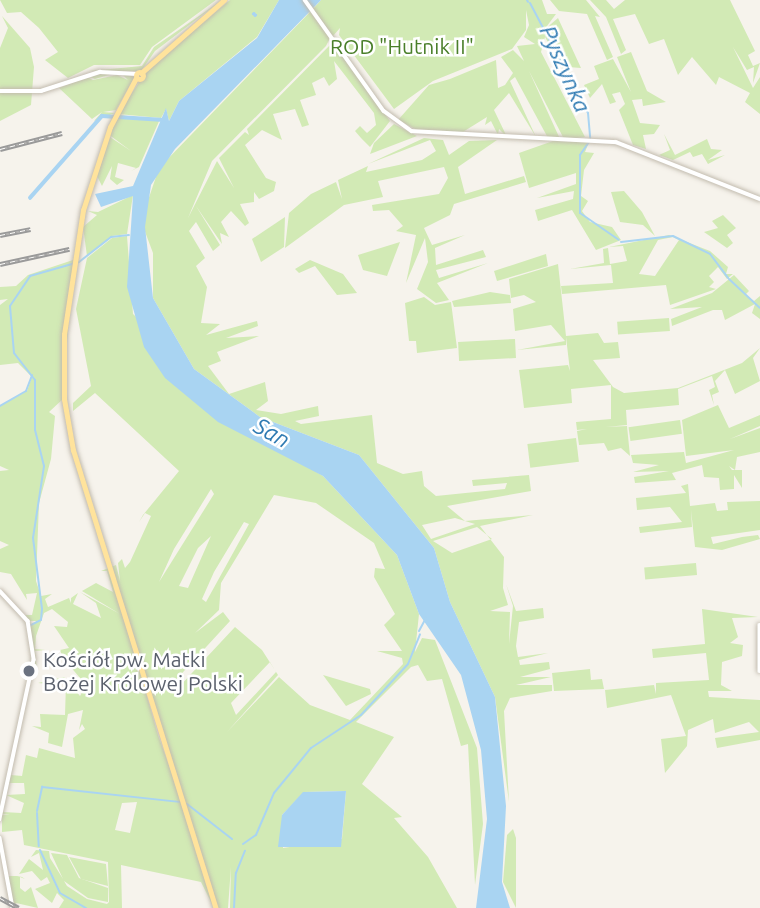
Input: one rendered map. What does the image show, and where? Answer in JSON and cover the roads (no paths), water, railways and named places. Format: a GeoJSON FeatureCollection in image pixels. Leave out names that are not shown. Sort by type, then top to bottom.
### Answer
{"type":"FeatureCollection","features":[{"type":"Feature","properties":{"kind":"main road"},"geometry":{"type":"LineString","coordinates":[[216,908],[181,801],[65,411],[63,343],[76,251],[107,133],[137,75],[224,0]]}},
{"type":"Feature","properties":{"kind":"street"},"geometry":{"type":"LineString","coordinates":[[304,0],[402,127],[430,137],[620,143],[760,199]]}},
{"type":"Feature","properties":{"kind":"street"},"geometry":{"type":"LineString","coordinates":[[0,91],[33,93],[94,73],[137,75]]}},
{"type":"Feature","properties":{"kind":"street"},"geometry":{"type":"LineString","coordinates":[[0,591],[30,626],[34,665],[0,819]]}},
{"type":"Feature","properties":{"kind":"street"},"geometry":{"type":"LineString","coordinates":[[760,625],[760,671]]}},
{"type":"Feature","properties":{"kind":"street"},"geometry":{"type":"LineString","coordinates":[[0,838],[13,908]]}},
{"type":"Feature","properties":{"kind":"water","name":"San"},"geometry":{"type":"Polygon","coordinates":[[[279,0],[321,0],[175,149],[151,185],[145,227],[153,298],[194,369],[260,417],[359,455],[434,548],[450,602],[495,697],[506,806],[502,882],[510,908],[476,908],[487,819],[481,750],[461,675],[419,614],[397,555],[323,476],[218,422],[165,378],[144,347],[127,287],[133,196],[101,207],[95,194],[133,186],[166,108],[169,121],[179,101],[257,38],[279,0]]]}},
{"type":"Feature","properties":{"kind":"water"},"geometry":{"type":"Polygon","coordinates":[[[346,791],[341,847],[278,847],[282,815],[303,792],[346,791]]]}},
{"type":"Feature","properties":{"kind":"waterway","name":"Pyszynka"},"geometry":{"type":"LineString","coordinates":[[530,3],[588,113],[590,138]]}},
{"type":"Feature","properties":{"kind":"waterway"},"geometry":{"type":"LineString","coordinates":[[254,13],[256,15],[255,16],[253,14],[254,13]]}},
{"type":"Feature","properties":{"kind":"waterway"},"geometry":{"type":"LineString","coordinates":[[30,198],[102,116],[164,120]]}},
{"type":"Feature","properties":{"kind":"waterway","name":"Pyszynka"},"geometry":{"type":"LineString","coordinates":[[589,142],[580,155],[580,213],[619,240]]}},
{"type":"Feature","properties":{"kind":"waterway"},"geometry":{"type":"LineString","coordinates":[[29,626],[41,620],[33,538],[44,466],[35,430],[35,380],[14,353],[10,306],[30,276],[79,262],[111,237],[129,235]]}},
{"type":"Feature","properties":{"kind":"waterway","name":"Pyszynka"},"geometry":{"type":"LineString","coordinates":[[621,242],[673,236],[710,254],[728,278]]}},
{"type":"Feature","properties":{"kind":"waterway","name":"Pyszynka"},"geometry":{"type":"LineString","coordinates":[[729,279],[760,308]]}},
{"type":"Feature","properties":{"kind":"waterway"},"geometry":{"type":"LineString","coordinates":[[0,406],[26,391],[32,375]]}},
{"type":"Feature","properties":{"kind":"waterway"},"geometry":{"type":"LineString","coordinates":[[419,631],[426,618]]}},
{"type":"Feature","properties":{"kind":"waterway"},"geometry":{"type":"LineString","coordinates":[[243,844],[256,835],[274,793],[311,748],[361,715],[408,664],[420,634]]}},
{"type":"Feature","properties":{"kind":"waterway"},"geometry":{"type":"LineString","coordinates":[[37,811],[42,787],[181,802]]}},
{"type":"Feature","properties":{"kind":"waterway"},"geometry":{"type":"LineString","coordinates":[[187,804],[232,839]]}},
{"type":"Feature","properties":{"kind":"waterway"},"geometry":{"type":"LineString","coordinates":[[37,813],[39,846]]}},
{"type":"Feature","properties":{"kind":"waterway"},"geometry":{"type":"LineString","coordinates":[[40,850],[60,893],[86,908]]}},
{"type":"Feature","properties":{"kind":"waterway"},"geometry":{"type":"LineString","coordinates":[[234,908],[236,873],[245,851]]}},
{"type":"Feature","properties":{"kind":"railway"},"geometry":{"type":"LineString","coordinates":[[0,149],[62,133]]}},
{"type":"Feature","properties":{"kind":"railway"},"geometry":{"type":"LineString","coordinates":[[0,235],[30,229]]}},
{"type":"Feature","properties":{"kind":"railway"},"geometry":{"type":"LineString","coordinates":[[0,264],[69,249]]}},
{"type":"Feature","properties":{"kind":"railway"},"geometry":{"type":"LineString","coordinates":[[0,898],[19,908]]}},
{"type":"Feature","properties":{"kind":"place","name":"Kościół pw. Matki Bożej Królowej Polski"},"geometry":{"type":"Point","coordinates":[29,671]}},
{"type":"Feature","properties":{"kind":"park label","name":"ROD \"Hutnik II\""},"geometry":{"type":"Point","coordinates":[402,46]}}]}
